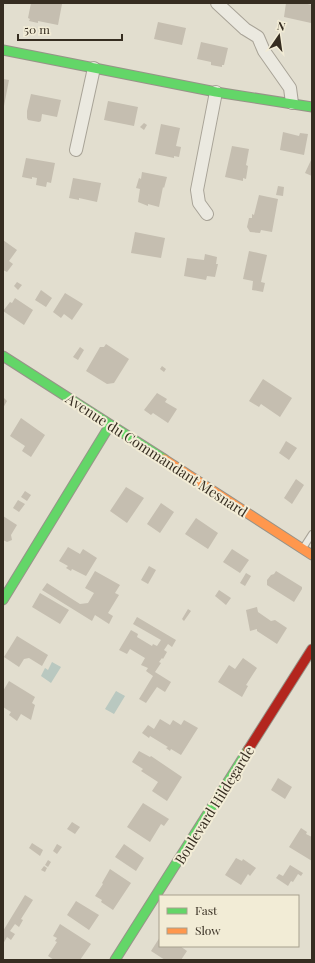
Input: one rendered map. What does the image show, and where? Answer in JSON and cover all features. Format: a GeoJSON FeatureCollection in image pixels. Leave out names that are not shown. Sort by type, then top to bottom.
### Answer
{"type":"FeatureCollection","features":[{"type":"Feature","properties":{"kind":"street"},"geometry":{"type":"LineString","coordinates":[[217,3],[244,29],[258,37],[264,51],[290,88],[292,103]]}},
{"type":"Feature","properties":{"kind":"street"},"geometry":{"type":"LineString","coordinates":[[3,50],[216,92],[312,107]]}},
{"type":"Feature","properties":{"kind":"street"},"geometry":{"type":"LineString","coordinates":[[76,150],[94,68]]}},
{"type":"Feature","properties":{"kind":"street"},"geometry":{"type":"LineString","coordinates":[[207,214],[199,203],[197,190],[216,92]]}},
{"type":"Feature","properties":{"kind":"street","name":"Avenue du Commandant Mesnard"},"geometry":{"type":"LineString","coordinates":[[3,356],[312,555]]}},
{"type":"Feature","properties":{"kind":"street"},"geometry":{"type":"LineString","coordinates":[[3,600],[110,425]]}},
{"type":"Feature","properties":{"kind":"street","name":"Boulevard Hildegarde"},"geometry":{"type":"LineString","coordinates":[[115,960],[312,649]]}},
{"type":"Feature","properties":{"kind":"lane"},"geometry":{"type":"LineString","coordinates":[[302,549],[312,534]]}},
{"type":"Feature","properties":{"kind":"shaded area"},"geometry":{"type":"Polygon","coordinates":[[[52,662],[61,667],[51,683],[41,676],[45,668],[48,670],[52,662]]]}},
{"type":"Feature","properties":{"kind":"shaded area"},"geometry":{"type":"Polygon","coordinates":[[[116,691],[125,696],[114,714],[105,709],[116,691]]]}},
{"type":"Feature","properties":{"kind":"building"},"geometry":{"type":"Polygon","coordinates":[[[31,3],[62,4],[58,25],[38,21],[38,23],[29,21],[30,19],[28,18],[31,3]]]}},
{"type":"Feature","properties":{"kind":"building"},"geometry":{"type":"Polygon","coordinates":[[[286,3],[303,3],[312,5],[311,23],[284,17],[286,3]]]}},
{"type":"Feature","properties":{"kind":"building"},"geometry":{"type":"Polygon","coordinates":[[[158,22],[186,28],[182,45],[154,39],[158,22]]]}},
{"type":"Feature","properties":{"kind":"building"},"geometry":{"type":"Polygon","coordinates":[[[201,42],[228,48],[224,65],[222,65],[222,67],[211,65],[211,62],[197,59],[201,42]]]}},
{"type":"Feature","properties":{"kind":"building"},"geometry":{"type":"Polygon","coordinates":[[[3,79],[9,80],[4,106],[3,106],[3,79]]]}},
{"type":"Feature","properties":{"kind":"building"},"geometry":{"type":"Polygon","coordinates":[[[31,94],[61,100],[57,117],[42,114],[41,121],[39,122],[28,120],[27,111],[31,94]]]}},
{"type":"Feature","properties":{"kind":"building"},"geometry":{"type":"Polygon","coordinates":[[[108,101],[138,107],[134,126],[104,120],[108,101]]]}},
{"type":"Feature","properties":{"kind":"building"},"geometry":{"type":"Polygon","coordinates":[[[144,123],[147,125],[144,130],[140,127],[144,123]]]}},
{"type":"Feature","properties":{"kind":"building"},"geometry":{"type":"Polygon","coordinates":[[[161,124],[180,128],[176,146],[181,147],[179,157],[174,156],[174,158],[155,154],[161,124]]]}},
{"type":"Feature","properties":{"kind":"building"},"geometry":{"type":"Polygon","coordinates":[[[283,132],[299,136],[300,133],[308,134],[304,155],[280,150],[283,132]]]}},
{"type":"Feature","properties":{"kind":"building"},"geometry":{"type":"Polygon","coordinates":[[[232,146],[249,149],[246,165],[248,166],[246,179],[243,178],[243,181],[225,177],[232,146]]]}},
{"type":"Feature","properties":{"kind":"building"},"geometry":{"type":"Polygon","coordinates":[[[26,158],[55,163],[51,183],[47,182],[46,187],[36,185],[37,178],[32,177],[32,179],[22,177],[26,158]]]}},
{"type":"Feature","properties":{"kind":"building"},"geometry":{"type":"Polygon","coordinates":[[[312,158],[312,176],[305,173],[312,158]]]}},
{"type":"Feature","properties":{"kind":"building"},"geometry":{"type":"Polygon","coordinates":[[[142,172],[167,177],[164,188],[163,187],[159,207],[148,204],[148,206],[138,202],[140,189],[136,188],[139,178],[141,179],[142,172]]]}},
{"type":"Feature","properties":{"kind":"building"},"geometry":{"type":"Polygon","coordinates":[[[73,178],[101,183],[97,202],[79,198],[79,200],[69,198],[73,178]]]}},
{"type":"Feature","properties":{"kind":"building"},"geometry":{"type":"Polygon","coordinates":[[[278,186],[284,187],[283,196],[276,195],[278,186]]]}},
{"type":"Feature","properties":{"kind":"building"},"geometry":{"type":"Polygon","coordinates":[[[259,195],[278,199],[272,232],[261,230],[260,233],[250,232],[247,227],[249,218],[252,218],[252,214],[254,215],[259,195]]]}},
{"type":"Feature","properties":{"kind":"building"},"geometry":{"type":"Polygon","coordinates":[[[135,232],[165,238],[161,258],[131,253],[135,232]]]}},
{"type":"Feature","properties":{"kind":"building"},"geometry":{"type":"Polygon","coordinates":[[[3,240],[17,250],[9,261],[13,264],[7,272],[3,270],[3,240]]]}},
{"type":"Feature","properties":{"kind":"building"},"geometry":{"type":"Polygon","coordinates":[[[249,251],[267,255],[261,282],[265,283],[263,292],[252,290],[253,281],[243,279],[249,251]]]}},
{"type":"Feature","properties":{"kind":"building"},"geometry":{"type":"Polygon","coordinates":[[[205,254],[217,257],[216,264],[218,264],[215,277],[207,276],[206,280],[184,276],[187,258],[204,260],[205,254]]]}},
{"type":"Feature","properties":{"kind":"building"},"geometry":{"type":"Polygon","coordinates":[[[17,282],[22,285],[18,290],[14,286],[17,282]]]}},
{"type":"Feature","properties":{"kind":"building"},"geometry":{"type":"Polygon","coordinates":[[[41,290],[52,298],[46,307],[35,300],[41,290]]]}},
{"type":"Feature","properties":{"kind":"building"},"geometry":{"type":"Polygon","coordinates":[[[65,293],[83,304],[72,320],[64,314],[61,318],[53,312],[65,293]]]}},
{"type":"Feature","properties":{"kind":"building"},"geometry":{"type":"Polygon","coordinates":[[[15,298],[33,310],[24,325],[3,311],[15,298]]]}},
{"type":"Feature","properties":{"kind":"building"},"geometry":{"type":"Polygon","coordinates":[[[106,344],[129,359],[114,383],[107,384],[86,371],[100,347],[104,347],[106,344]]]}},
{"type":"Feature","properties":{"kind":"building"},"geometry":{"type":"Polygon","coordinates":[[[80,347],[84,350],[78,360],[73,357],[80,347]]]}},
{"type":"Feature","properties":{"kind":"building"},"geometry":{"type":"Polygon","coordinates":[[[162,366],[166,369],[164,372],[160,369],[162,366]]]}},
{"type":"Feature","properties":{"kind":"building"},"geometry":{"type":"Polygon","coordinates":[[[263,379],[292,398],[280,417],[261,404],[259,407],[249,401],[263,379]]]}},
{"type":"Feature","properties":{"kind":"building"},"geometry":{"type":"Polygon","coordinates":[[[157,393],[167,399],[165,402],[177,409],[168,423],[153,413],[151,415],[144,410],[157,393]]]}},
{"type":"Feature","properties":{"kind":"building"},"geometry":{"type":"Polygon","coordinates":[[[3,397],[7,401],[3,408],[3,397]]]}},
{"type":"Feature","properties":{"kind":"building"},"geometry":{"type":"Polygon","coordinates":[[[21,418],[45,435],[31,457],[22,451],[25,446],[10,436],[21,418]]]}},
{"type":"Feature","properties":{"kind":"building"},"geometry":{"type":"Polygon","coordinates":[[[286,441],[297,448],[289,460],[279,453],[286,441]]]}},
{"type":"Feature","properties":{"kind":"building"},"geometry":{"type":"Polygon","coordinates":[[[296,479],[304,485],[292,504],[284,498],[296,479]]]}},
{"type":"Feature","properties":{"kind":"building"},"geometry":{"type":"Polygon","coordinates":[[[126,487],[144,498],[127,523],[110,511],[126,487]]]}},
{"type":"Feature","properties":{"kind":"building"},"geometry":{"type":"Polygon","coordinates":[[[25,491],[31,495],[27,501],[21,497],[25,491]]]}},
{"type":"Feature","properties":{"kind":"building"},"geometry":{"type":"Polygon","coordinates":[[[18,500],[25,504],[19,512],[13,508],[18,500]]]}},
{"type":"Feature","properties":{"kind":"building"},"geometry":{"type":"Polygon","coordinates":[[[161,503],[174,512],[160,533],[147,524],[161,503]]]}},
{"type":"Feature","properties":{"kind":"building"},"geometry":{"type":"Polygon","coordinates":[[[3,516],[17,525],[11,535],[12,540],[7,542],[3,540],[3,516]]]}},
{"type":"Feature","properties":{"kind":"building"},"geometry":{"type":"Polygon","coordinates":[[[196,518],[218,533],[208,549],[185,534],[196,518]]]}},
{"type":"Feature","properties":{"kind":"building"},"geometry":{"type":"Polygon","coordinates":[[[68,547],[80,554],[83,549],[97,558],[86,576],[72,569],[71,571],[66,568],[68,566],[59,561],[68,547]]]}},
{"type":"Feature","properties":{"kind":"building"},"geometry":{"type":"Polygon","coordinates":[[[232,549],[249,560],[240,573],[223,562],[232,549]]]}},
{"type":"Feature","properties":{"kind":"building"},"geometry":{"type":"Polygon","coordinates":[[[149,566],[156,570],[148,584],[141,580],[149,566]]]}},
{"type":"Feature","properties":{"kind":"building"},"geometry":{"type":"Polygon","coordinates":[[[95,571],[120,585],[115,593],[119,595],[108,613],[113,616],[109,624],[95,615],[92,621],[42,590],[47,583],[80,604],[88,603],[94,593],[85,588],[95,571]]]}},
{"type":"Feature","properties":{"kind":"building"},"geometry":{"type":"Polygon","coordinates":[[[276,571],[302,587],[294,602],[267,585],[267,580],[276,571]]]}},
{"type":"Feature","properties":{"kind":"building"},"geometry":{"type":"Polygon","coordinates":[[[246,573],[251,576],[245,586],[240,583],[246,573]]]}},
{"type":"Feature","properties":{"kind":"building"},"geometry":{"type":"Polygon","coordinates":[[[219,590],[231,598],[226,605],[215,596],[219,590]]]}},
{"type":"Feature","properties":{"kind":"building"},"geometry":{"type":"Polygon","coordinates":[[[40,593],[69,610],[60,624],[32,607],[40,593]]]}},
{"type":"Feature","properties":{"kind":"building"},"geometry":{"type":"Polygon","coordinates":[[[257,607],[258,612],[271,621],[275,620],[287,628],[277,644],[257,631],[257,629],[250,631],[246,610],[257,607]]]}},
{"type":"Feature","properties":{"kind":"building"},"geometry":{"type":"Polygon","coordinates":[[[188,609],[191,611],[184,621],[182,619],[188,609]]]}},
{"type":"Feature","properties":{"kind":"building"},"geometry":{"type":"Polygon","coordinates":[[[137,617],[176,640],[172,647],[168,644],[164,650],[167,652],[163,659],[162,658],[159,662],[161,663],[155,672],[171,682],[165,692],[157,687],[146,703],[139,699],[153,676],[146,671],[148,668],[141,665],[145,658],[130,649],[127,654],[119,650],[131,630],[138,634],[137,637],[152,646],[153,644],[157,646],[161,640],[133,624],[137,617]]]}},
{"type":"Feature","properties":{"kind":"building"},"geometry":{"type":"Polygon","coordinates":[[[17,636],[48,655],[42,666],[29,658],[24,659],[19,667],[4,657],[17,636]]]}},
{"type":"Feature","properties":{"kind":"building"},"geometry":{"type":"Polygon","coordinates":[[[243,658],[257,668],[246,685],[248,686],[242,697],[218,682],[229,665],[235,669],[243,658]]]}},
{"type":"Feature","properties":{"kind":"building"},"geometry":{"type":"Polygon","coordinates":[[[9,681],[35,697],[32,703],[35,705],[31,720],[21,714],[17,721],[9,715],[11,712],[3,707],[3,691],[9,681]]]}},
{"type":"Feature","properties":{"kind":"building"},"geometry":{"type":"Polygon","coordinates":[[[160,719],[170,725],[173,720],[181,725],[184,720],[198,728],[181,755],[171,749],[170,751],[166,748],[168,747],[142,733],[148,725],[154,729],[160,719]]]}},
{"type":"Feature","properties":{"kind":"building"},"geometry":{"type":"Polygon","coordinates":[[[139,751],[150,757],[151,756],[182,777],[167,801],[152,791],[158,782],[141,771],[143,769],[132,762],[139,751]]]}},
{"type":"Feature","properties":{"kind":"building"},"geometry":{"type":"Polygon","coordinates":[[[278,778],[292,787],[285,799],[271,790],[278,778]]]}},
{"type":"Feature","properties":{"kind":"building"},"geometry":{"type":"Polygon","coordinates":[[[143,803],[169,819],[164,826],[161,824],[150,842],[127,827],[143,803]]]}},
{"type":"Feature","properties":{"kind":"building"},"geometry":{"type":"Polygon","coordinates":[[[72,822],[80,827],[75,834],[67,829],[72,822]]]}},
{"type":"Feature","properties":{"kind":"building"},"geometry":{"type":"Polygon","coordinates":[[[301,828],[307,832],[306,834],[312,837],[312,861],[289,847],[301,828]]]}},
{"type":"Feature","properties":{"kind":"building"},"geometry":{"type":"Polygon","coordinates":[[[32,843],[43,850],[40,856],[29,848],[32,843]]]}},
{"type":"Feature","properties":{"kind":"building"},"geometry":{"type":"Polygon","coordinates":[[[57,844],[62,847],[57,854],[53,851],[57,844]]]}},
{"type":"Feature","properties":{"kind":"building"},"geometry":{"type":"Polygon","coordinates":[[[124,844],[144,858],[136,871],[115,857],[124,844]]]}},
{"type":"Feature","properties":{"kind":"building"},"geometry":{"type":"Polygon","coordinates":[[[236,858],[242,861],[243,859],[256,868],[250,876],[248,874],[241,885],[225,875],[236,858]]]}},
{"type":"Feature","properties":{"kind":"building"},"geometry":{"type":"Polygon","coordinates":[[[48,860],[51,862],[48,867],[45,865],[48,860]]]}},
{"type":"Feature","properties":{"kind":"building"},"geometry":{"type":"Polygon","coordinates":[[[290,865],[303,873],[301,876],[298,874],[293,882],[291,881],[288,886],[276,878],[279,874],[283,876],[290,865]]]}},
{"type":"Feature","properties":{"kind":"building"},"geometry":{"type":"Polygon","coordinates":[[[44,866],[47,868],[45,872],[41,870],[44,866]]]}},
{"type":"Feature","properties":{"kind":"building"},"geometry":{"type":"Polygon","coordinates":[[[110,869],[131,883],[113,910],[95,896],[110,869]]]}},
{"type":"Feature","properties":{"kind":"building"},"geometry":{"type":"Polygon","coordinates":[[[25,895],[33,900],[21,919],[23,920],[19,927],[15,924],[10,931],[15,934],[11,940],[7,937],[3,944],[3,931],[25,895]]]}},
{"type":"Feature","properties":{"kind":"building"},"geometry":{"type":"Polygon","coordinates":[[[76,901],[99,915],[89,930],[67,915],[76,901]]]}},
{"type":"Feature","properties":{"kind":"building"},"geometry":{"type":"Polygon","coordinates":[[[60,924],[91,944],[80,960],[54,960],[48,956],[57,942],[55,941],[57,938],[53,936],[60,924]]]}},
{"type":"Feature","properties":{"kind":"building"},"geometry":{"type":"Polygon","coordinates":[[[159,939],[159,947],[181,947],[187,951],[181,960],[165,960],[151,951],[159,939]]]}},
{"type":"Feature","properties":{"kind":"traffic: fast"},"geometry":{"type":"LineString","coordinates":[[3,50],[216,92],[312,107]]}},
{"type":"Feature","properties":{"kind":"traffic: fast"},"geometry":{"type":"LineString","coordinates":[[3,356],[164,459]]}},
{"type":"Feature","properties":{"kind":"traffic: fast"},"geometry":{"type":"LineString","coordinates":[[3,600],[110,425]]}},
{"type":"Feature","properties":{"kind":"traffic: fast"},"geometry":{"type":"LineString","coordinates":[[115,960],[248,750]]}},
{"type":"Feature","properties":{"kind":"traffic: slow"},"geometry":{"type":"LineString","coordinates":[[164,459],[312,555]]}},
{"type":"Feature","properties":{"kind":"traffic: jam"},"geometry":{"type":"LineString","coordinates":[[248,750],[312,649]]}}]}
